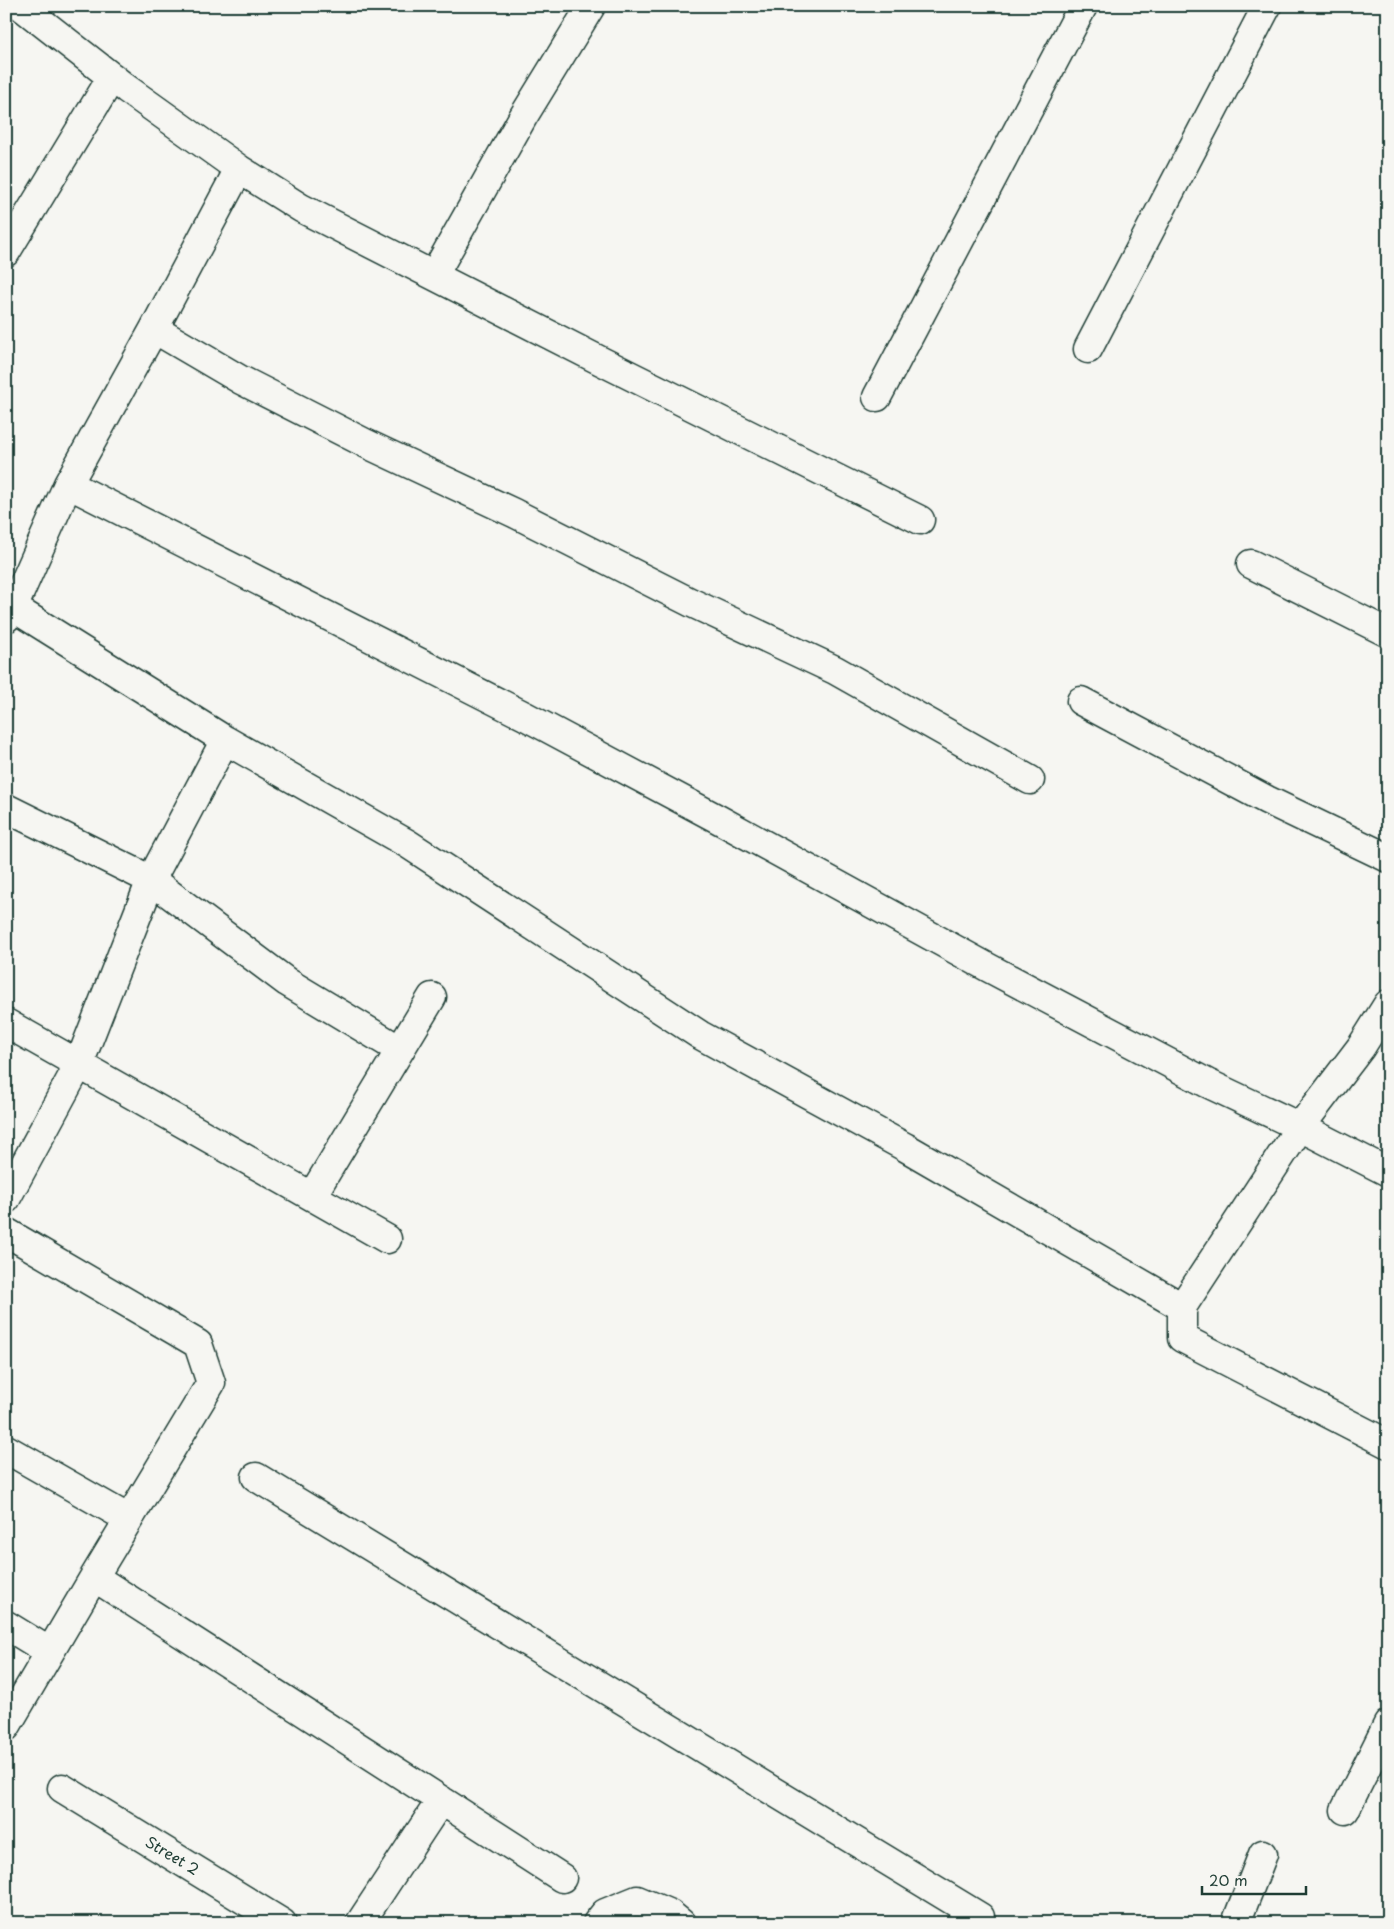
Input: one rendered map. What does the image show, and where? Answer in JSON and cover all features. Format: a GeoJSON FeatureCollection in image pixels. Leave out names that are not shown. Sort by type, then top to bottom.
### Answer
{"type":"FeatureCollection","features":[{"type":"Feature","properties":{"kind":"street"},"geometry":{"type":"LineString","coordinates":[[20,6],[112,77],[239,169],[301,208],[601,361],[920,520]]}},
{"type":"Feature","properties":{"kind":"street"},"geometry":{"type":"LineString","coordinates":[[434,275],[523,117],[591,6]]}},
{"type":"Feature","properties":{"kind":"street"},"geometry":{"type":"LineString","coordinates":[[877,397],[1083,6]]}},
{"type":"Feature","properties":{"kind":"street"},"geometry":{"type":"LineString","coordinates":[[1088,349],[1267,6]]}},
{"type":"Feature","properties":{"kind":"street"},"geometry":{"type":"LineString","coordinates":[[6,252],[112,77]]}},
{"type":"Feature","properties":{"kind":"street"},"geometry":{"type":"LineString","coordinates":[[239,169],[154,330],[68,484],[8,610],[226,740],[408,844],[700,1035],[905,1147],[1182,1307]]}},
{"type":"Feature","properties":{"kind":"street"},"geometry":{"type":"LineString","coordinates":[[154,330],[241,380],[367,444],[514,513],[690,602],[835,670],[1030,780]]}},
{"type":"Feature","properties":{"kind":"street"},"geometry":{"type":"LineString","coordinates":[[68,484],[525,716],[989,968],[1207,1083],[1300,1127],[1388,1172]]}},
{"type":"Feature","properties":{"kind":"street"},"geometry":{"type":"LineString","coordinates":[[1251,564],[1388,633]]}},
{"type":"Feature","properties":{"kind":"street"},"geometry":{"type":"LineString","coordinates":[[1081,701],[1267,800],[1388,858]]}},
{"type":"Feature","properties":{"kind":"street"},"geometry":{"type":"LineString","coordinates":[[6,1199],[79,1064],[151,880],[226,740]]}},
{"type":"Feature","properties":{"kind":"street"},"geometry":{"type":"LineString","coordinates":[[6,808],[151,880],[286,982],[400,1050]]}},
{"type":"Feature","properties":{"kind":"street"},"geometry":{"type":"LineString","coordinates":[[312,1196],[432,997]]}},
{"type":"Feature","properties":{"kind":"street"},"geometry":{"type":"LineString","coordinates":[[1388,1004],[1361,1046],[1300,1127],[1182,1307],[1182,1338],[1388,1444]]}},
{"type":"Feature","properties":{"kind":"street"},"geometry":{"type":"LineString","coordinates":[[6,1023],[387,1239]]}},
{"type":"Feature","properties":{"kind":"street"},"geometry":{"type":"LineString","coordinates":[[6,1232],[198,1344],[211,1383],[6,1727]]}},
{"type":"Feature","properties":{"kind":"street"},"geometry":{"type":"LineString","coordinates":[[6,1449],[129,1519]]}},
{"type":"Feature","properties":{"kind":"street"},"geometry":{"type":"LineString","coordinates":[[256,1477],[980,1917],[977,1923]]}},
{"type":"Feature","properties":{"kind":"street"},"geometry":{"type":"LineString","coordinates":[[94,1577],[562,1878]]}},
{"type":"Feature","properties":{"kind":"street"},"geometry":{"type":"LineString","coordinates":[[6,1625],[50,1652]]}},
{"type":"Feature","properties":{"kind":"street"},"geometry":{"type":"LineString","coordinates":[[1345,1810],[1384,1741]]}},
{"type":"Feature","properties":{"kind":"street","name":"Street 2"},"geometry":{"type":"LineString","coordinates":[[62,1788],[282,1923]]}},
{"type":"Feature","properties":{"kind":"street"},"geometry":{"type":"LineString","coordinates":[[360,1923],[441,1800]]}},
{"type":"Feature","properties":{"kind":"street"},"geometry":{"type":"LineString","coordinates":[[1236,1923],[1263,1854]]}},
{"type":"Feature","properties":{"kind":"street"},"geometry":{"type":"LineString","coordinates":[[597,1923],[605,1913],[638,1900],[670,1914],[681,1923]]}}]}
